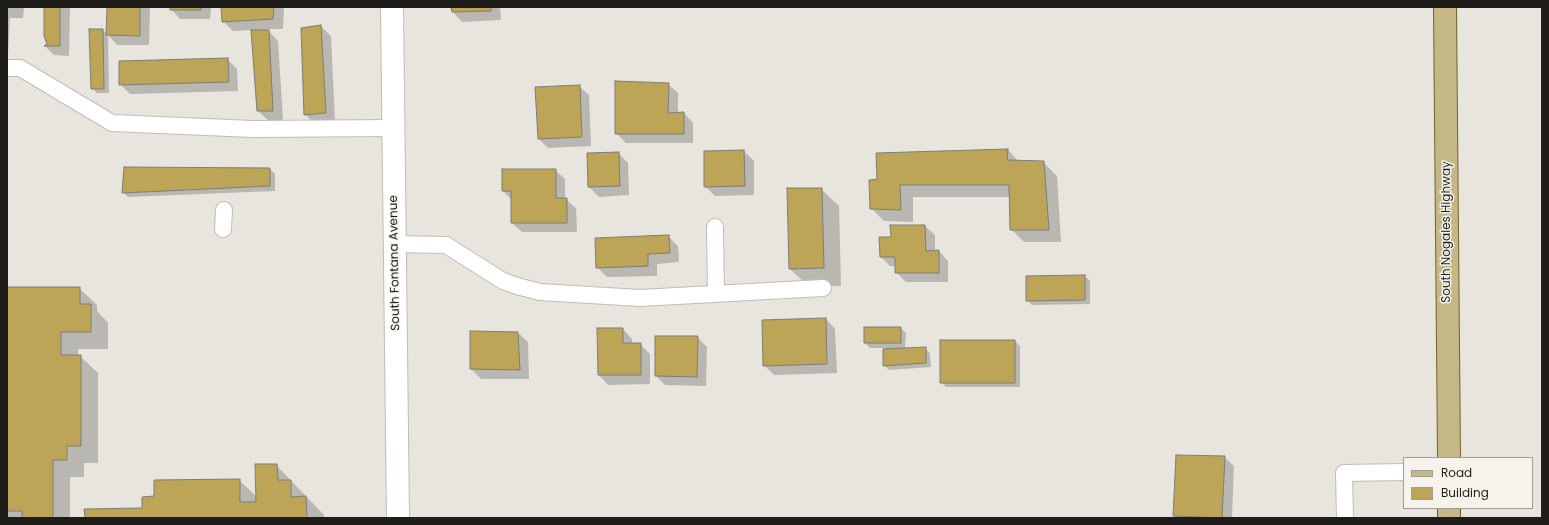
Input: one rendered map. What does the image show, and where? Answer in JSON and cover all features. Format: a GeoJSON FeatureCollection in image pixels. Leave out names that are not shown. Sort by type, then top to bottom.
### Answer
{"type":"FeatureCollection","features":[{"type":"Feature","properties":{"kind":"main road","name":"South Nogales Highway"},"geometry":{"type":"LineString","coordinates":[[1446,7],[1449,457]]}},
{"type":"Feature","properties":{"kind":"street","name":"South Fontana Avenue"},"geometry":{"type":"LineString","coordinates":[[392,7],[398,518]]}},
{"type":"Feature","properties":{"kind":"lane"},"geometry":{"type":"LineString","coordinates":[[7,68],[20,68],[112,123],[253,129],[394,128]]}},
{"type":"Feature","properties":{"kind":"lane"},"geometry":{"type":"LineString","coordinates":[[223,229],[224,210]]}},
{"type":"Feature","properties":{"kind":"lane"},"geometry":{"type":"LineString","coordinates":[[715,227],[716,294]]}},
{"type":"Feature","properties":{"kind":"lane"},"geometry":{"type":"LineString","coordinates":[[395,244],[446,245],[504,281],[516,286],[540,292],[640,298],[823,288]]}},
{"type":"Feature","properties":{"kind":"lane"},"geometry":{"type":"LineString","coordinates":[[1344,518],[1344,472],[1403,472]]}},
{"type":"Feature","properties":{"kind":"building"},"geometry":{"type":"Polygon","coordinates":[[[44,7],[60,7],[60,46],[44,46],[47,44],[44,36],[44,7]]]}},
{"type":"Feature","properties":{"kind":"building"},"geometry":{"type":"Polygon","coordinates":[[[107,7],[140,7],[140,36],[106,35],[107,7]]]}},
{"type":"Feature","properties":{"kind":"building"},"geometry":{"type":"Polygon","coordinates":[[[170,7],[201,7],[201,10],[170,10],[170,7]]]}},
{"type":"Feature","properties":{"kind":"building"},"geometry":{"type":"Polygon","coordinates":[[[221,7],[274,7],[273,19],[222,22],[221,7]]]}},
{"type":"Feature","properties":{"kind":"building"},"geometry":{"type":"Polygon","coordinates":[[[451,7],[491,7],[491,11],[452,12],[451,7]]]}},
{"type":"Feature","properties":{"kind":"building"},"geometry":{"type":"Polygon","coordinates":[[[321,25],[326,113],[304,115],[301,28],[321,25]]]}},
{"type":"Feature","properties":{"kind":"building"},"geometry":{"type":"Polygon","coordinates":[[[89,29],[103,29],[104,89],[91,89],[89,29]]]}},
{"type":"Feature","properties":{"kind":"building"},"geometry":{"type":"Polygon","coordinates":[[[251,30],[269,30],[273,111],[257,111],[251,30]]]}},
{"type":"Feature","properties":{"kind":"building"},"geometry":{"type":"Polygon","coordinates":[[[228,58],[229,82],[119,85],[119,61],[228,58]]]}},
{"type":"Feature","properties":{"kind":"building"},"geometry":{"type":"Polygon","coordinates":[[[615,81],[669,83],[668,113],[684,112],[684,134],[615,134],[615,81]]]}},
{"type":"Feature","properties":{"kind":"building"},"geometry":{"type":"Polygon","coordinates":[[[580,85],[582,137],[538,139],[535,87],[580,85]]]}},
{"type":"Feature","properties":{"kind":"building"},"geometry":{"type":"Polygon","coordinates":[[[1008,149],[1007,160],[1044,161],[1049,230],[1010,230],[1009,185],[900,185],[901,210],[870,209],[869,180],[877,179],[876,153],[1008,149]]]}},
{"type":"Feature","properties":{"kind":"building"},"geometry":{"type":"Polygon","coordinates":[[[744,150],[745,186],[704,187],[704,151],[744,150]]]}},
{"type":"Feature","properties":{"kind":"building"},"geometry":{"type":"Polygon","coordinates":[[[619,152],[620,186],[588,187],[587,153],[619,152]]]}},
{"type":"Feature","properties":{"kind":"building"},"geometry":{"type":"Polygon","coordinates":[[[124,167],[270,168],[270,186],[122,193],[124,167]]]}},
{"type":"Feature","properties":{"kind":"building"},"geometry":{"type":"Polygon","coordinates":[[[502,169],[556,169],[556,198],[567,198],[567,223],[511,223],[511,191],[502,191],[502,169]]]}},
{"type":"Feature","properties":{"kind":"building"},"geometry":{"type":"Polygon","coordinates":[[[787,188],[822,188],[824,268],[789,269],[787,188]]]}},
{"type":"Feature","properties":{"kind":"building"},"geometry":{"type":"Polygon","coordinates":[[[890,225],[925,225],[926,251],[939,250],[939,273],[895,273],[895,257],[880,257],[879,237],[891,237],[890,225]]]}},
{"type":"Feature","properties":{"kind":"building"},"geometry":{"type":"Polygon","coordinates":[[[669,235],[670,253],[648,254],[648,266],[596,268],[595,238],[669,235]]]}},
{"type":"Feature","properties":{"kind":"building"},"geometry":{"type":"Polygon","coordinates":[[[1085,275],[1085,300],[1026,301],[1026,276],[1085,275]]]}},
{"type":"Feature","properties":{"kind":"building"},"geometry":{"type":"Polygon","coordinates":[[[7,287],[80,287],[80,304],[91,304],[91,332],[61,332],[61,355],[81,355],[81,446],[67,446],[67,460],[53,460],[53,518],[22,518],[22,511],[7,511],[7,287]]]}},
{"type":"Feature","properties":{"kind":"building"},"geometry":{"type":"Polygon","coordinates":[[[826,318],[827,364],[763,366],[762,320],[826,318]]]}},
{"type":"Feature","properties":{"kind":"building"},"geometry":{"type":"Polygon","coordinates":[[[864,327],[901,327],[901,343],[864,343],[864,327]]]}},
{"type":"Feature","properties":{"kind":"building"},"geometry":{"type":"Polygon","coordinates":[[[597,328],[623,328],[623,343],[641,343],[641,375],[598,375],[597,328]]]}},
{"type":"Feature","properties":{"kind":"building"},"geometry":{"type":"Polygon","coordinates":[[[470,331],[518,332],[520,370],[470,369],[470,331]]]}},
{"type":"Feature","properties":{"kind":"building"},"geometry":{"type":"Polygon","coordinates":[[[655,336],[698,336],[697,377],[655,376],[655,336]]]}},
{"type":"Feature","properties":{"kind":"building"},"geometry":{"type":"Polygon","coordinates":[[[940,340],[1015,340],[1015,383],[940,383],[940,340]]]}},
{"type":"Feature","properties":{"kind":"building"},"geometry":{"type":"Polygon","coordinates":[[[926,347],[926,363],[883,366],[883,349],[926,347]]]}},
{"type":"Feature","properties":{"kind":"building"},"geometry":{"type":"Polygon","coordinates":[[[1176,455],[1225,456],[1222,518],[1173,516],[1176,455]]]}},
{"type":"Feature","properties":{"kind":"building"},"geometry":{"type":"Polygon","coordinates":[[[255,464],[277,464],[278,480],[291,480],[291,497],[306,496],[307,518],[85,518],[84,509],[142,508],[142,497],[154,496],[154,480],[240,479],[240,502],[256,502],[255,464]]]}}]}
